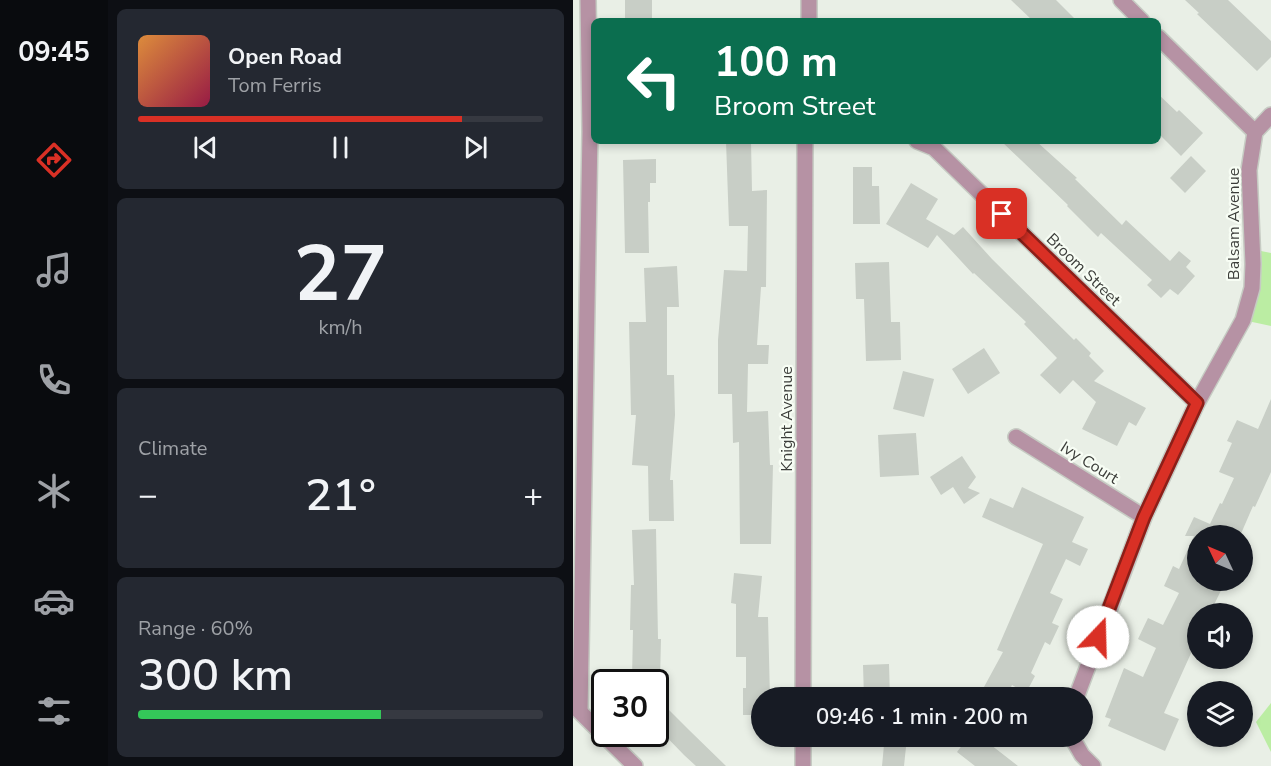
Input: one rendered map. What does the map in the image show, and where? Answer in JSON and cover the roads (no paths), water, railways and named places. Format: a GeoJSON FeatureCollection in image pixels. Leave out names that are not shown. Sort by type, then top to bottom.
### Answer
{"type":"FeatureCollection","features":[{"type":"Feature","properties":{"kind":"street"},"geometry":{"type":"LineString","coordinates":[[588,0],[590,132],[576,708],[635,766]]}},
{"type":"Feature","properties":{"kind":"street"},"geometry":{"type":"LineString","coordinates":[[809,0],[809,18]]}},
{"type":"Feature","properties":{"kind":"street"},"geometry":{"type":"LineString","coordinates":[[1121,0],[1139,18]]}},
{"type":"Feature","properties":{"kind":"street"},"geometry":{"type":"LineString","coordinates":[[1161,40],[1255,132],[1271,115]]}},
{"type":"Feature","properties":{"kind":"street","name":"Balsam Avenue"},"geometry":{"type":"LineString","coordinates":[[1080,687],[1144,517],[1197,403],[1243,320],[1252,288],[1249,170],[1255,132]]}},
{"type":"Feature","properties":{"kind":"street","name":"Knight Avenue"},"geometry":{"type":"LineString","coordinates":[[803,687],[805,144]]}},
{"type":"Feature","properties":{"kind":"street","name":"Broom Street"},"geometry":{"type":"LineString","coordinates":[[924,144],[934,148],[1197,403]]}},
{"type":"Feature","properties":{"kind":"street","name":"Ivy Court"},"geometry":{"type":"LineString","coordinates":[[1016,437],[1144,517]]}},
{"type":"Feature","properties":{"kind":"street"},"geometry":{"type":"LineString","coordinates":[[803,747],[803,766]]}},
{"type":"Feature","properties":{"kind":"street"},"geometry":{"type":"LineString","coordinates":[[1077,747],[1093,766]]}}]}
